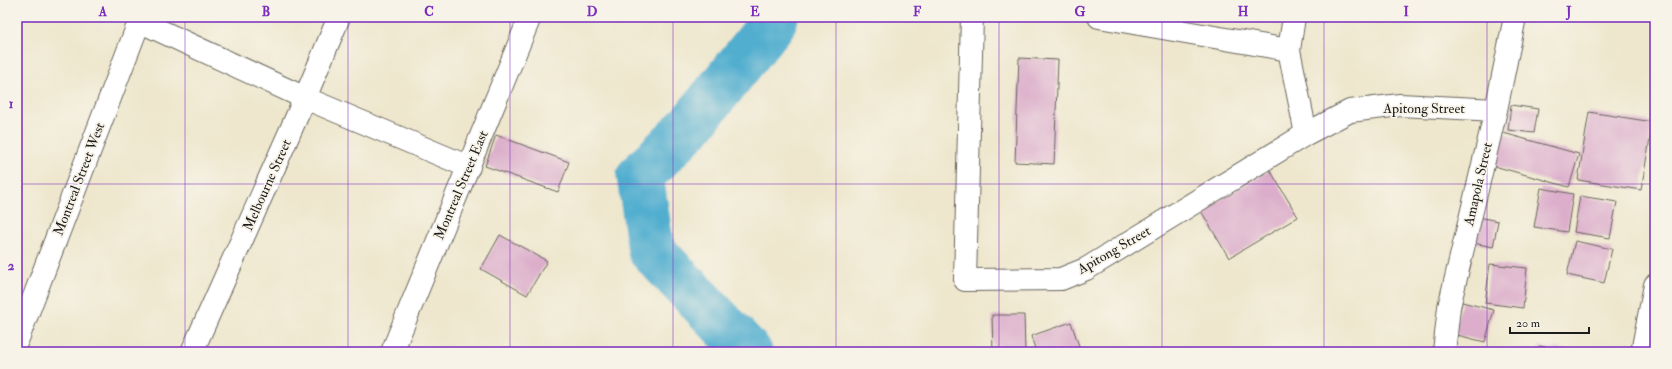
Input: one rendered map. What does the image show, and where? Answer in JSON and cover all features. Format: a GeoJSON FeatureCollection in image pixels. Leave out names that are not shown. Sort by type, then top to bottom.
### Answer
{"type":"FeatureCollection","features":[{"type":"Feature","properties":{"kind":"street","name":"Melbourne Street"},"geometry":{"type":"LineString","coordinates":[[192,352],[305,98],[339,17]]}},
{"type":"Feature","properties":{"kind":"street","name":"Montreal Street East"},"geometry":{"type":"LineString","coordinates":[[392,352],[530,17]]}},
{"type":"Feature","properties":{"kind":"street","name":"Apitong Street"},"geometry":{"type":"LineString","coordinates":[[972,17],[965,280],[1061,278],[1086,268],[1306,134],[1350,111],[1400,105],[1496,110]]}},
{"type":"Feature","properties":{"kind":"street"},"geometry":{"type":"LineString","coordinates":[[1100,17],[1289,50]]}},
{"type":"Feature","properties":{"kind":"street"},"geometry":{"type":"LineString","coordinates":[[1294,17],[1289,50],[1306,134]]}},
{"type":"Feature","properties":{"kind":"street","name":"Amapola Street"},"geometry":{"type":"LineString","coordinates":[[1444,352],[1449,307],[1496,110],[1515,17]]}},
{"type":"Feature","properties":{"kind":"street"},"geometry":{"type":"LineString","coordinates":[[140,19],[305,98],[469,167]]}},
{"type":"Feature","properties":{"kind":"street","name":"Montreal Street West"},"geometry":{"type":"LineString","coordinates":[[17,341],[140,19]]}},
{"type":"Feature","properties":{"kind":"street"},"geometry":{"type":"LineString","coordinates":[[1642,352],[1655,285]]}},
{"type":"Feature","properties":{"kind":"building"},"geometry":{"type":"Polygon","coordinates":[[[1019,58],[1058,60],[1054,164],[1015,162],[1019,58]]]}},
{"type":"Feature","properties":{"kind":"building"},"geometry":{"type":"Polygon","coordinates":[[[1511,105],[1538,109],[1534,133],[1508,130],[1511,105]]]}},
{"type":"Feature","properties":{"kind":"building"},"geometry":{"type":"Polygon","coordinates":[[[1589,112],[1653,122],[1641,190],[1578,180],[1589,112]]]}},
{"type":"Feature","properties":{"kind":"building"},"geometry":{"type":"Polygon","coordinates":[[[1496,131],[1579,154],[1569,187],[1487,164],[1496,131]]]}},
{"type":"Feature","properties":{"kind":"building"},"geometry":{"type":"Polygon","coordinates":[[[496,135],[569,162],[558,192],[485,166],[496,135]]]}},
{"type":"Feature","properties":{"kind":"building"},"geometry":{"type":"Polygon","coordinates":[[[1270,170],[1298,217],[1229,258],[1201,211],[1270,170]]]}},
{"type":"Feature","properties":{"kind":"building"},"geometry":{"type":"Polygon","coordinates":[[[1541,188],[1573,194],[1567,232],[1534,227],[1541,188]]]}},
{"type":"Feature","properties":{"kind":"building"},"geometry":{"type":"Polygon","coordinates":[[[1580,196],[1617,202],[1610,238],[1574,232],[1580,196]]]}},
{"type":"Feature","properties":{"kind":"building"},"geometry":{"type":"Polygon","coordinates":[[[1473,216],[1498,221],[1493,247],[1468,242],[1473,216]]]}},
{"type":"Feature","properties":{"kind":"building"},"geometry":{"type":"Polygon","coordinates":[[[500,235],[547,261],[527,295],[481,269],[500,235]]]}},
{"type":"Feature","properties":{"kind":"building"},"geometry":{"type":"Polygon","coordinates":[[[1575,241],[1612,249],[1604,283],[1567,275],[1575,241]]]}},
{"type":"Feature","properties":{"kind":"building"},"geometry":{"type":"Polygon","coordinates":[[[1490,264],[1527,268],[1523,308],[1485,303],[1490,264]]]}},
{"type":"Feature","properties":{"kind":"building"},"geometry":{"type":"Polygon","coordinates":[[[1462,302],[1494,310],[1485,342],[1453,334],[1462,302]]]}},
{"type":"Feature","properties":{"kind":"building"},"geometry":{"type":"Polygon","coordinates":[[[992,315],[1024,315],[1025,352],[993,352],[992,315]]]}},
{"type":"Feature","properties":{"kind":"building"},"geometry":{"type":"Polygon","coordinates":[[[1071,322],[1081,352],[1036,352],[1031,336],[1071,322]]]}},
{"type":"Feature","properties":{"kind":"building"},"geometry":{"type":"Polygon","coordinates":[[[1539,346],[1576,351],[1576,352],[1538,352],[1539,346]]]}},
{"type":"Feature","properties":{"kind":"waterway"},"geometry":{"type":"LineString","coordinates":[[749,352],[651,250],[640,176],[690,126],[772,24],[775,17]]}}]}
